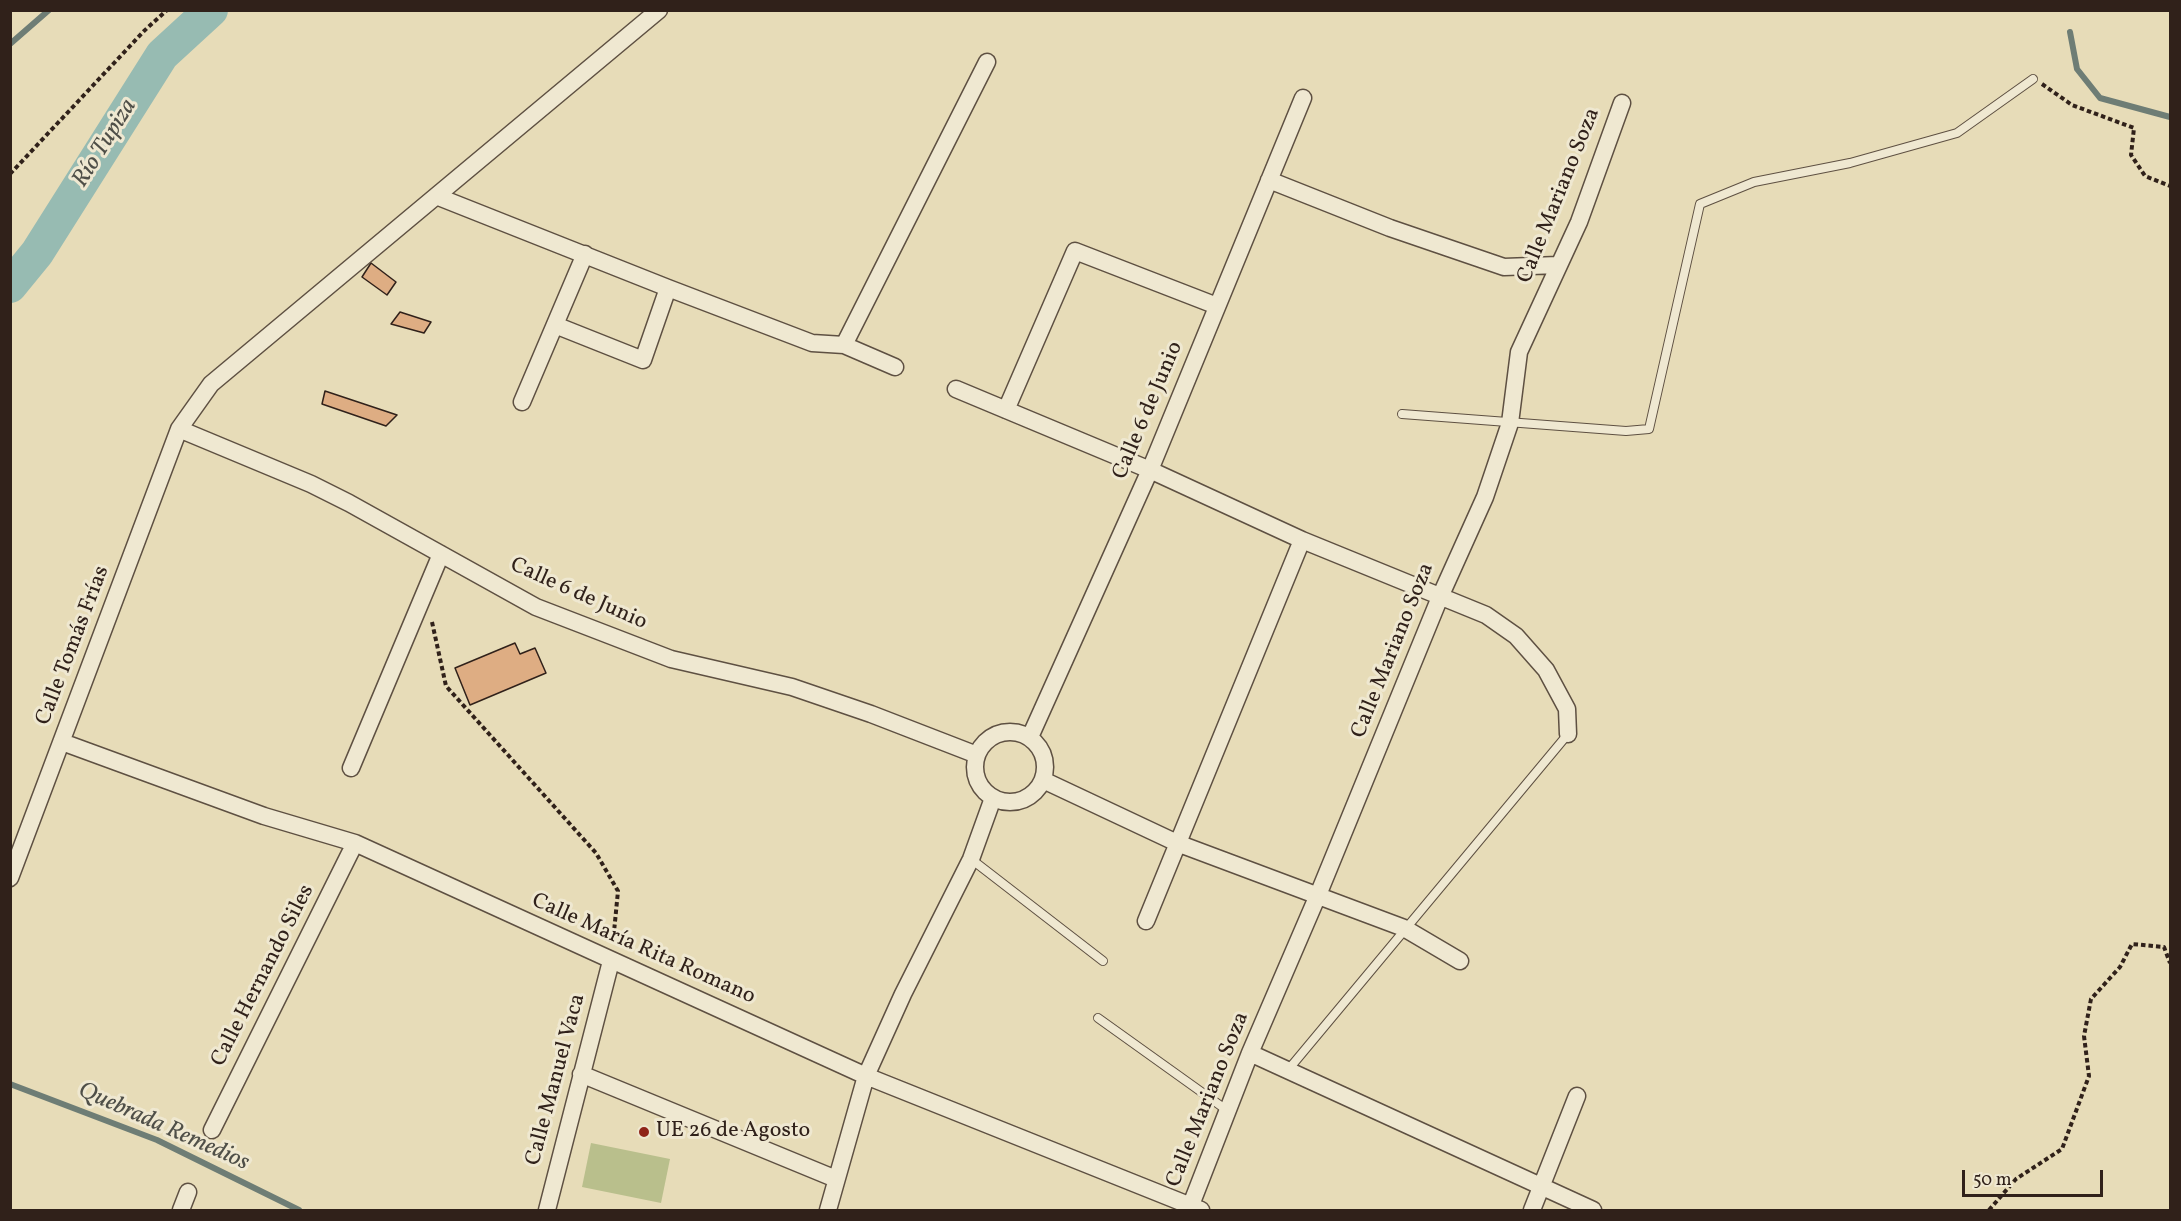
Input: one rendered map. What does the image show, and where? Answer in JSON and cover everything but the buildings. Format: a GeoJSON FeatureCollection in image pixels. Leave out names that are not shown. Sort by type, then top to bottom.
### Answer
{"type":"FeatureCollection","features":[{"type":"Feature","properties":{"kind":"street","name":"Calle Tomás Frías"},"geometry":{"type":"LineString","coordinates":[[10,878],[179,429],[211,384],[659,10]]}},
{"type":"Feature","properties":{"kind":"street"},"geometry":{"type":"LineString","coordinates":[[844,345],[987,62]]}},
{"type":"Feature","properties":{"kind":"street","name":"Calle 6 de Junio"},"geometry":{"type":"LineString","coordinates":[[1030,737],[1150,470],[1303,98]]}},
{"type":"Feature","properties":{"kind":"street","name":"Calle Mariano Soza"},"geometry":{"type":"LineString","coordinates":[[1193,1209],[1250,1053],[1318,895],[1440,597],[1485,497],[1510,423],[1519,352],[1579,222],[1622,103]]}},
{"type":"Feature","properties":{"kind":"street"},"geometry":{"type":"LineString","coordinates":[[1269,180],[1390,228],[1504,267],[1558,265]]}},
{"type":"Feature","properties":{"kind":"street"},"geometry":{"type":"LineString","coordinates":[[436,196],[812,343],[844,345],[895,366]]}},
{"type":"Feature","properties":{"kind":"street"},"geometry":{"type":"LineString","coordinates":[[1006,410],[1075,251],[1217,306]]}},
{"type":"Feature","properties":{"kind":"street"},"geometry":{"type":"LineString","coordinates":[[522,402],[585,254]]}},
{"type":"Feature","properties":{"kind":"street"},"geometry":{"type":"LineString","coordinates":[[555,325],[643,360],[668,288]]}},
{"type":"Feature","properties":{"kind":"street"},"geometry":{"type":"LineString","coordinates":[[956,389],[1150,470],[1302,540],[1486,615],[1516,636],[1546,670],[1567,709],[1568,734]]}},
{"type":"Feature","properties":{"kind":"street","name":"Calle 6 de Junio"},"geometry":{"type":"LineString","coordinates":[[179,429],[311,484],[536,607],[670,659],[792,687],[871,714],[977,755]]}},
{"type":"Feature","properties":{"kind":"street"},"geometry":{"type":"LineString","coordinates":[[1146,921],[1302,540]]}},
{"type":"Feature","properties":{"kind":"street"},"geometry":{"type":"LineString","coordinates":[[351,768],[441,554]]}},
{"type":"Feature","properties":{"kind":"street"},"geometry":{"type":"LineString","coordinates":[[999,733],[1020,733],[1030,737],[1044,756],[1046,768],[1037,790],[1028,798],[1016,803],[993,798],[979,784],[975,775],[977,755],[989,738],[999,733]]}},
{"type":"Feature","properties":{"kind":"street","name":"Calle María Rita Romano"},"geometry":{"type":"LineString","coordinates":[[62,742],[264,816],[356,843],[866,1076],[1193,1209]]}},
{"type":"Feature","properties":{"kind":"street"},"geometry":{"type":"LineString","coordinates":[[1043,780],[1177,843],[1406,929],[1460,961]]}},
{"type":"Feature","properties":{"kind":"street"},"geometry":{"type":"LineString","coordinates":[[828,1210],[866,1076],[903,994],[971,859],[993,798]]}},
{"type":"Feature","properties":{"kind":"street","name":"Calle Hernando Siles"},"geometry":{"type":"LineString","coordinates":[[212,1130],[356,843]]}},
{"type":"Feature","properties":{"kind":"street","name":"Calle Manuel Vaca"},"geometry":{"type":"LineString","coordinates":[[547,1210],[611,961]]}},
{"type":"Feature","properties":{"kind":"street"},"geometry":{"type":"LineString","coordinates":[[1250,1053],[1593,1210]]}},
{"type":"Feature","properties":{"kind":"street"},"geometry":{"type":"LineString","coordinates":[[582,1074],[836,1179]]}},
{"type":"Feature","properties":{"kind":"street"},"geometry":{"type":"LineString","coordinates":[[1532,1210],[1578,1096]]}},
{"type":"Feature","properties":{"kind":"street"},"geometry":{"type":"LineString","coordinates":[[181,1210],[188,1192]]}},
{"type":"Feature","properties":{"kind":"lane"},"geometry":{"type":"LineString","coordinates":[[1402,414],[1626,432],[1649,429],[1700,204],[1754,182],[1850,163],[1957,133],[2033,79]]}},
{"type":"Feature","properties":{"kind":"lane"},"geometry":{"type":"LineString","coordinates":[[1288,1070],[1568,734]]}},
{"type":"Feature","properties":{"kind":"lane"},"geometry":{"type":"LineString","coordinates":[[971,859],[1103,961]]}},
{"type":"Feature","properties":{"kind":"lane"},"geometry":{"type":"LineString","coordinates":[[1098,1018],[1227,1111]]}},
{"type":"Feature","properties":{"kind":"path"},"geometry":{"type":"LineString","coordinates":[[10,174],[167,10]]}},
{"type":"Feature","properties":{"kind":"path"},"geometry":{"type":"LineString","coordinates":[[2033,79],[2072,105],[2134,128],[2131,155],[2145,176],[2170,186]]}},
{"type":"Feature","properties":{"kind":"path"},"geometry":{"type":"LineString","coordinates":[[425,592],[446,686],[596,853],[618,891],[611,961]]}},
{"type":"Feature","properties":{"kind":"path"},"geometry":{"type":"LineString","coordinates":[[1989,1210],[2016,1179],[2062,1149],[2089,1076],[2084,1036],[2091,999],[2120,967],[2132,944],[2164,946],[2170,963]]}},
{"type":"Feature","properties":{"kind":"green space"},"geometry":{"type":"Polygon","coordinates":[[[591,1143],[670,1159],[661,1203],[582,1187],[591,1143]]]}},
{"type":"Feature","properties":{"kind":"waterway"},"geometry":{"type":"LineString","coordinates":[[10,44],[49,10]]}},
{"type":"Feature","properties":{"kind":"waterway","name":"Río Tupiza"},"geometry":{"type":"LineString","coordinates":[[10,286],[37,253],[162,55],[211,10]]}},
{"type":"Feature","properties":{"kind":"waterway"},"geometry":{"type":"LineString","coordinates":[[2070,32],[2077,69],[2100,98],[2170,117]]}},
{"type":"Feature","properties":{"kind":"waterway","name":"Quebrada Remedios"},"geometry":{"type":"LineString","coordinates":[[10,1084],[157,1140],[299,1210]]}},
{"type":"Feature","properties":{"kind":"place","name":"UE 26 de Agosto"},"geometry":{"type":"Point","coordinates":[644,1132]}}]}
